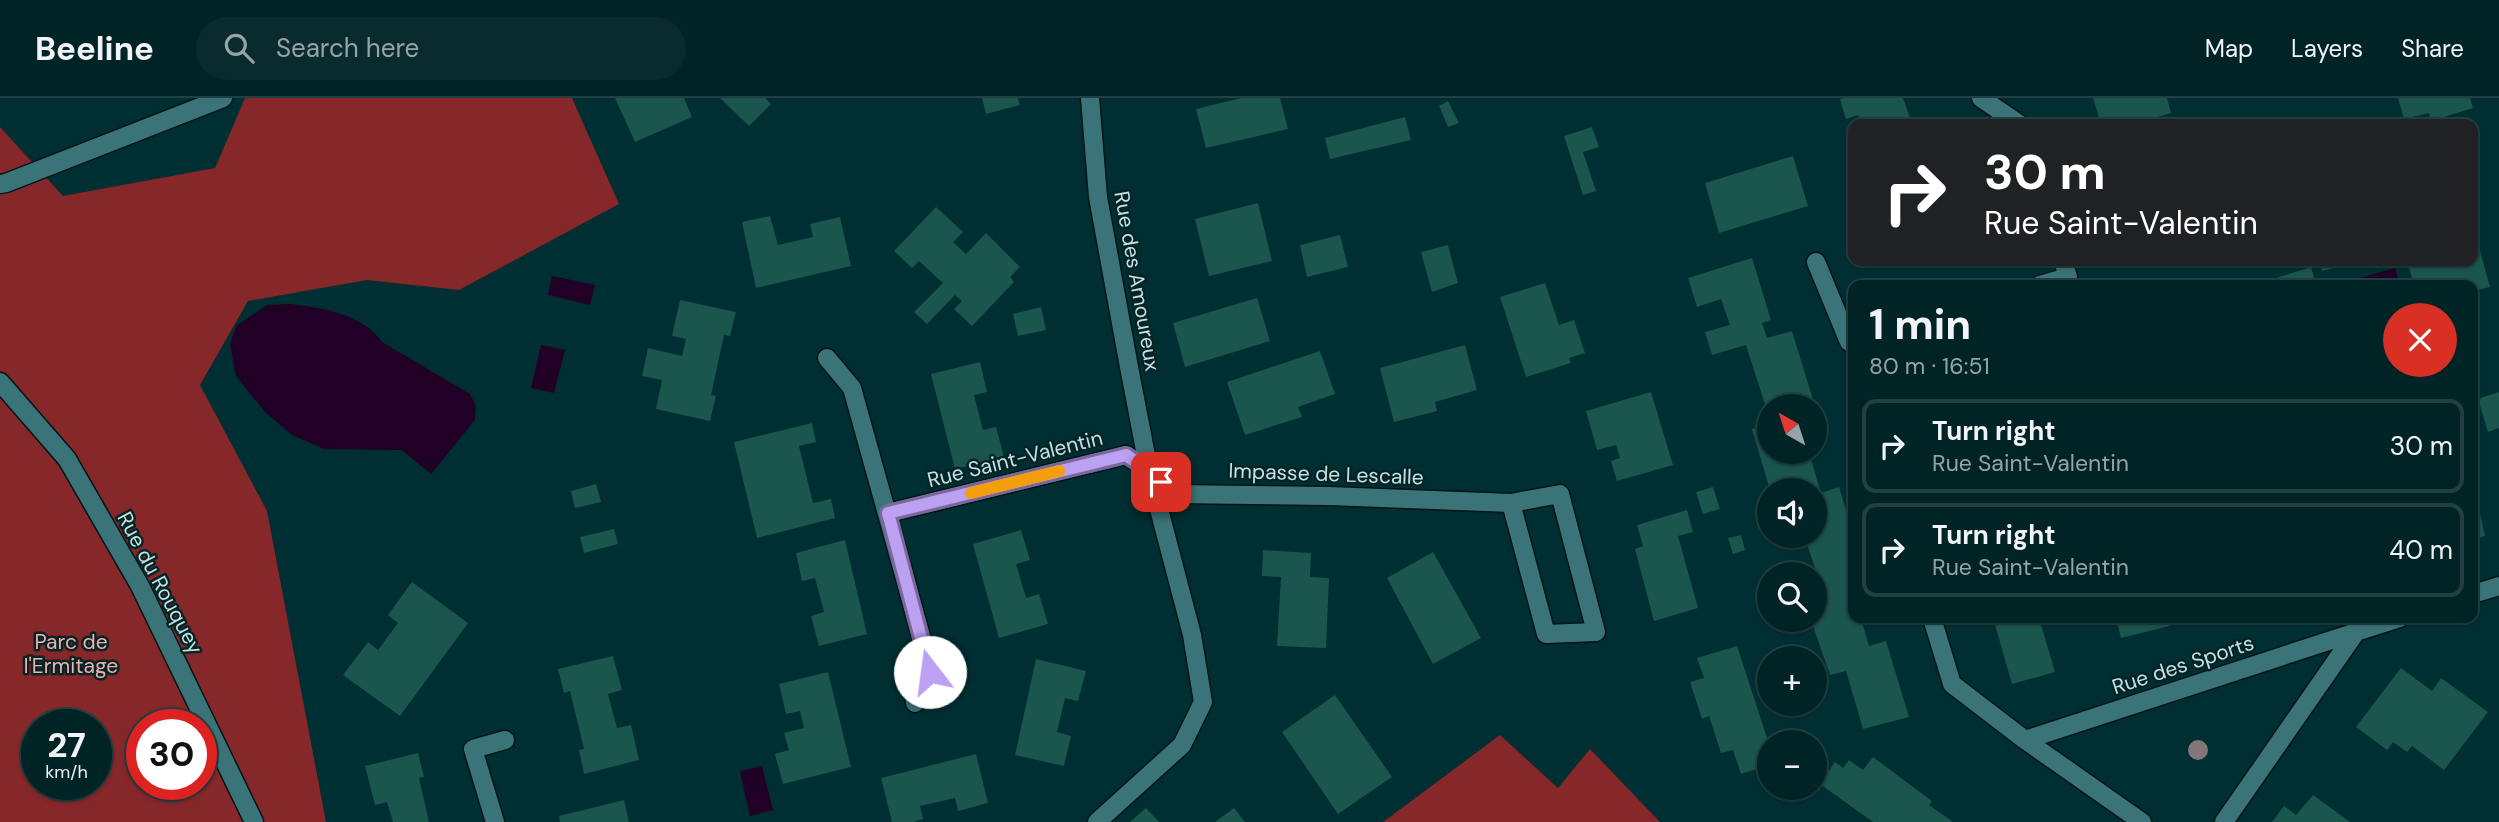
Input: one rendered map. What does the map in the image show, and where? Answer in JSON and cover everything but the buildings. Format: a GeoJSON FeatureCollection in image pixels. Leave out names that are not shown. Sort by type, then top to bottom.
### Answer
{"type":"FeatureCollection","features":[{"type":"Feature","properties":{"kind":"street"},"geometry":{"type":"LineString","coordinates":[[0,184],[223,98]]}},
{"type":"Feature","properties":{"kind":"street","name":"Rue des Amoureux"},"geometry":{"type":"LineString","coordinates":[[1090,98],[1099,205],[1149,471],[1192,635],[1203,702],[1182,746],[1097,822]]}},
{"type":"Feature","properties":{"kind":"street"},"geometry":{"type":"LineString","coordinates":[[1981,98],[2012,119]]}},
{"type":"Feature","properties":{"kind":"street"},"geometry":{"type":"LineString","coordinates":[[1816,262],[1848,338]]}},
{"type":"Feature","properties":{"kind":"street"},"geometry":{"type":"LineString","coordinates":[[2058,280],[2068,277],[2065,266]]}},
{"type":"Feature","properties":{"kind":"street"},"geometry":{"type":"LineString","coordinates":[[827,358],[852,388],[930,672],[915,703]]}},
{"type":"Feature","properties":{"kind":"street","name":"Rue du Rouquey"},"geometry":{"type":"LineString","coordinates":[[0,382],[67,459],[140,586],[254,822]]}},
{"type":"Feature","properties":{"kind":"street","name":"Rue Saint-Valentin"},"geometry":{"type":"LineString","coordinates":[[888,513],[1126,455],[1149,471]]}},
{"type":"Feature","properties":{"kind":"street","name":"Impasse de Lescalle"},"geometry":{"type":"LineString","coordinates":[[1149,471],[1172,494],[1329,496],[1511,503],[1560,494],[1596,632],[1546,634],[1511,503]]}},
{"type":"Feature","properties":{"kind":"street"},"geometry":{"type":"LineString","coordinates":[[2478,592],[2499,586]]}},
{"type":"Feature","properties":{"kind":"street"},"geometry":{"type":"LineString","coordinates":[[1934,623],[1952,684],[2025,740],[2142,822]]}},
{"type":"Feature","properties":{"kind":"street","name":"Rue des Sports"},"geometry":{"type":"LineString","coordinates":[[2025,740],[2384,623]]}},
{"type":"Feature","properties":{"kind":"street"},"geometry":{"type":"LineString","coordinates":[[2224,822],[2356,632]]}},
{"type":"Feature","properties":{"kind":"street"},"geometry":{"type":"LineString","coordinates":[[495,822],[473,749],[505,740]]}},
{"type":"Feature","properties":{"kind":"green space","name":"Parc de l'Ermitage"},"geometry":{"type":"Polygon","coordinates":[[[245,98],[572,98],[619,204],[459,290],[367,280],[248,301],[200,385],[267,511],[326,822],[0,822],[0,127],[63,196],[215,168],[245,98]]]}},
{"type":"Feature","properties":{"kind":"green space"},"geometry":{"type":"Polygon","coordinates":[[[1500,735],[1558,788],[1590,749],[1660,822],[1383,822],[1500,735]]]}},
{"type":"Feature","properties":{"kind":"shaded area"},"geometry":{"type":"Polygon","coordinates":[[[2395,268],[2399,280],[2353,280],[2395,268]]]}},
{"type":"Feature","properties":{"kind":"shaded area"},"geometry":{"type":"Polygon","coordinates":[[[552,276],[595,285],[590,305],[548,295],[552,276]]]}},
{"type":"Feature","properties":{"kind":"shaded area"},"geometry":{"type":"Polygon","coordinates":[[[290,304],[327,310],[364,324],[382,342],[470,394],[476,406],[475,420],[431,474],[402,450],[324,449],[292,435],[266,413],[236,376],[230,344],[236,326],[267,305],[290,304]]]}},
{"type":"Feature","properties":{"kind":"shaded area"},"geometry":{"type":"Polygon","coordinates":[[[541,345],[565,350],[554,393],[531,388],[541,345]]]}},
{"type":"Feature","properties":{"kind":"shaded area"},"geometry":{"type":"Polygon","coordinates":[[[762,766],[773,810],[750,816],[740,771],[762,766]]]}},
{"type":"Feature","properties":{"kind":"slow traffic"},"geometry":{"type":"LineString","coordinates":[[971,493],[1059,471]]}},
{"type":"Feature","properties":{"kind":"route"},"geometry":{"type":"LineString","coordinates":[[930,672],[888,513],[1126,455],[1161,482]]}}]}
